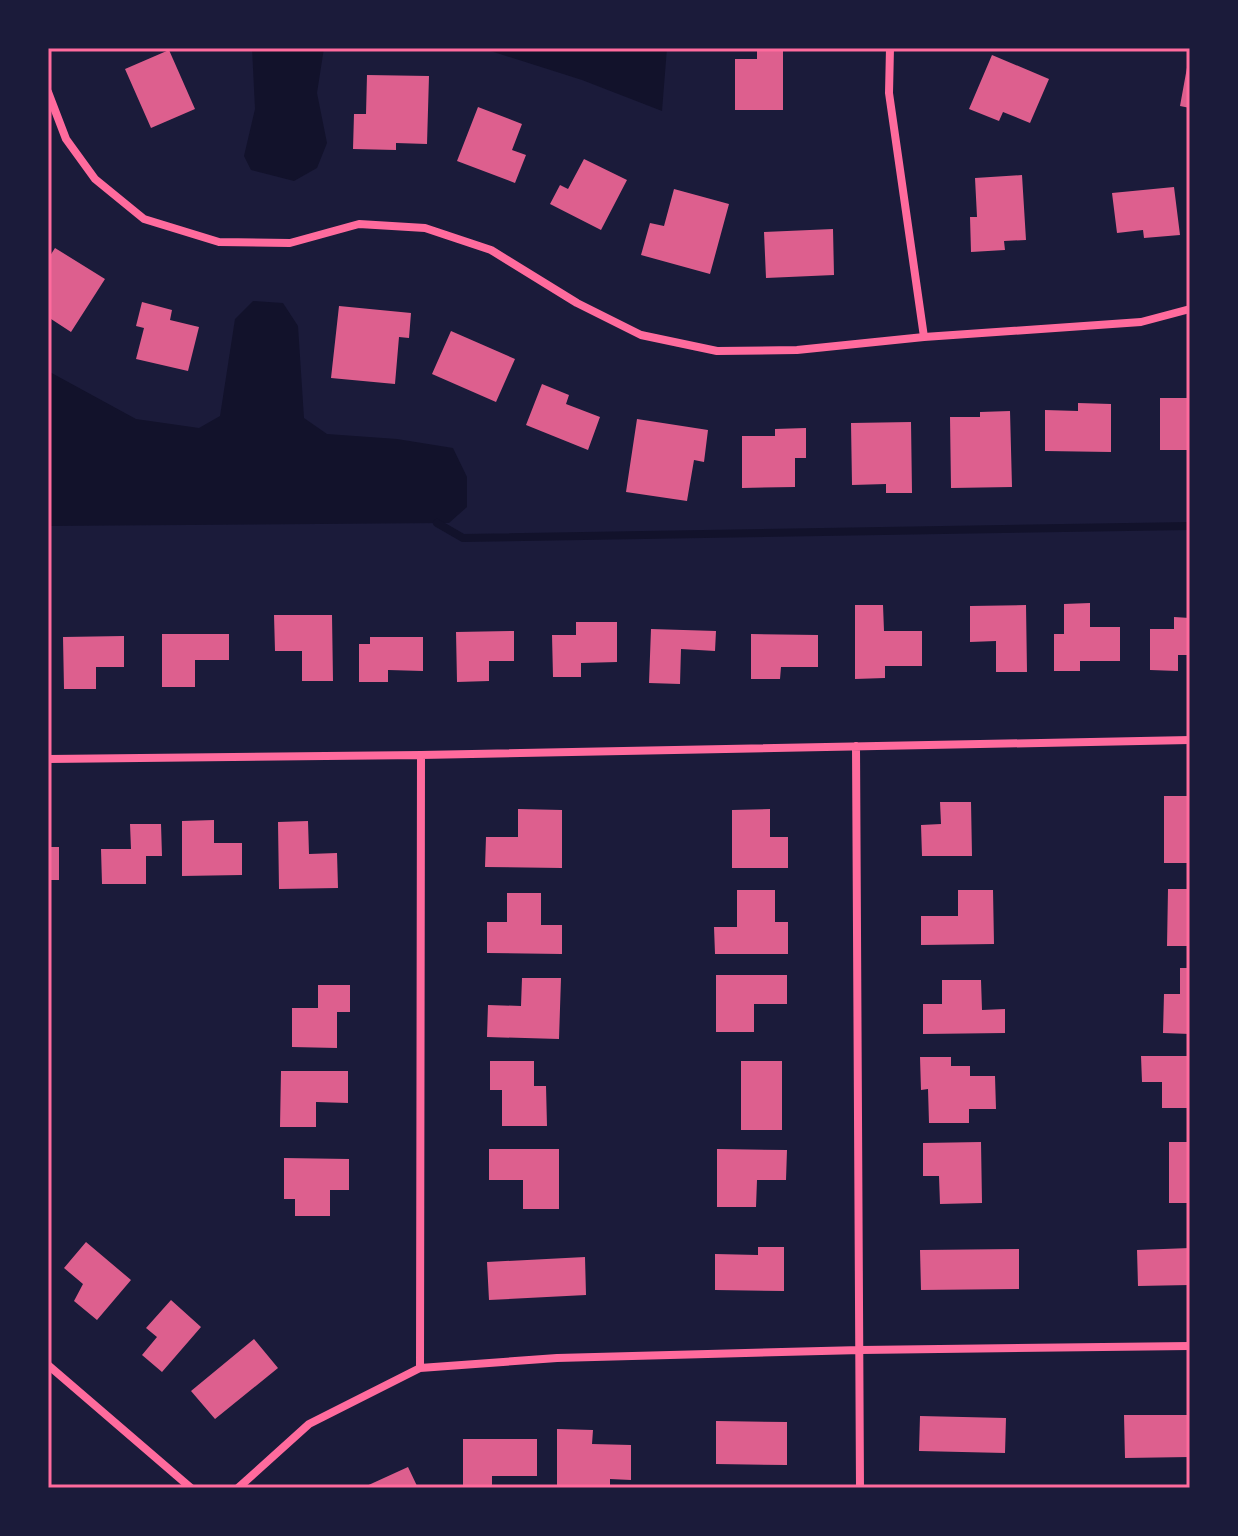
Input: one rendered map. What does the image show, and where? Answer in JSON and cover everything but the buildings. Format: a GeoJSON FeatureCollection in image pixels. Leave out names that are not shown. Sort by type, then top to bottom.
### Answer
{"type":"FeatureCollection","features":[{"type":"Feature","properties":{"kind":"street"},"geometry":{"type":"LineString","coordinates":[[890,48],[889,93],[924,337]]}},
{"type":"Feature","properties":{"kind":"street"},"geometry":{"type":"LineString","coordinates":[[48,92],[66,139],[95,179],[144,219],[219,242],[290,243],[359,224],[425,228],[491,250],[577,303],[641,335],[717,351],[797,350],[924,337],[1141,322],[1190,309]]}},
{"type":"Feature","properties":{"kind":"street"},"geometry":{"type":"LineString","coordinates":[[48,759],[1190,740]]}},
{"type":"Feature","properties":{"kind":"street"},"geometry":{"type":"LineString","coordinates":[[856,746],[860,1488]]}},
{"type":"Feature","properties":{"kind":"street"},"geometry":{"type":"LineString","coordinates":[[420,1368],[421,755]]}},
{"type":"Feature","properties":{"kind":"street"},"geometry":{"type":"LineString","coordinates":[[238,1488],[309,1424],[420,1368],[557,1358],[1190,1346]]}},
{"type":"Feature","properties":{"kind":"street"},"geometry":{"type":"LineString","coordinates":[[48,1365],[191,1488]]}},
{"type":"Feature","properties":{"kind":"shaded area"},"geometry":{"type":"Polygon","coordinates":[[[252,48],[324,48],[317,93],[327,143],[317,168],[294,181],[251,170],[244,156],[255,109],[252,48]]]}},
{"type":"Feature","properties":{"kind":"shaded area"},"geometry":{"type":"Polygon","coordinates":[[[481,48],[667,48],[662,111],[582,80],[481,48]]]}},
{"type":"Feature","properties":{"kind":"shaded area"},"geometry":{"type":"Polygon","coordinates":[[[253,301],[283,303],[298,326],[304,418],[327,434],[397,439],[453,448],[467,477],[467,507],[449,523],[48,526],[48,371],[136,419],[199,428],[220,416],[235,319],[253,301]]]}},
{"type":"Feature","properties":{"kind":"waterway"},"geometry":{"type":"LineString","coordinates":[[437,523],[463,538],[1190,526]]}}]}
